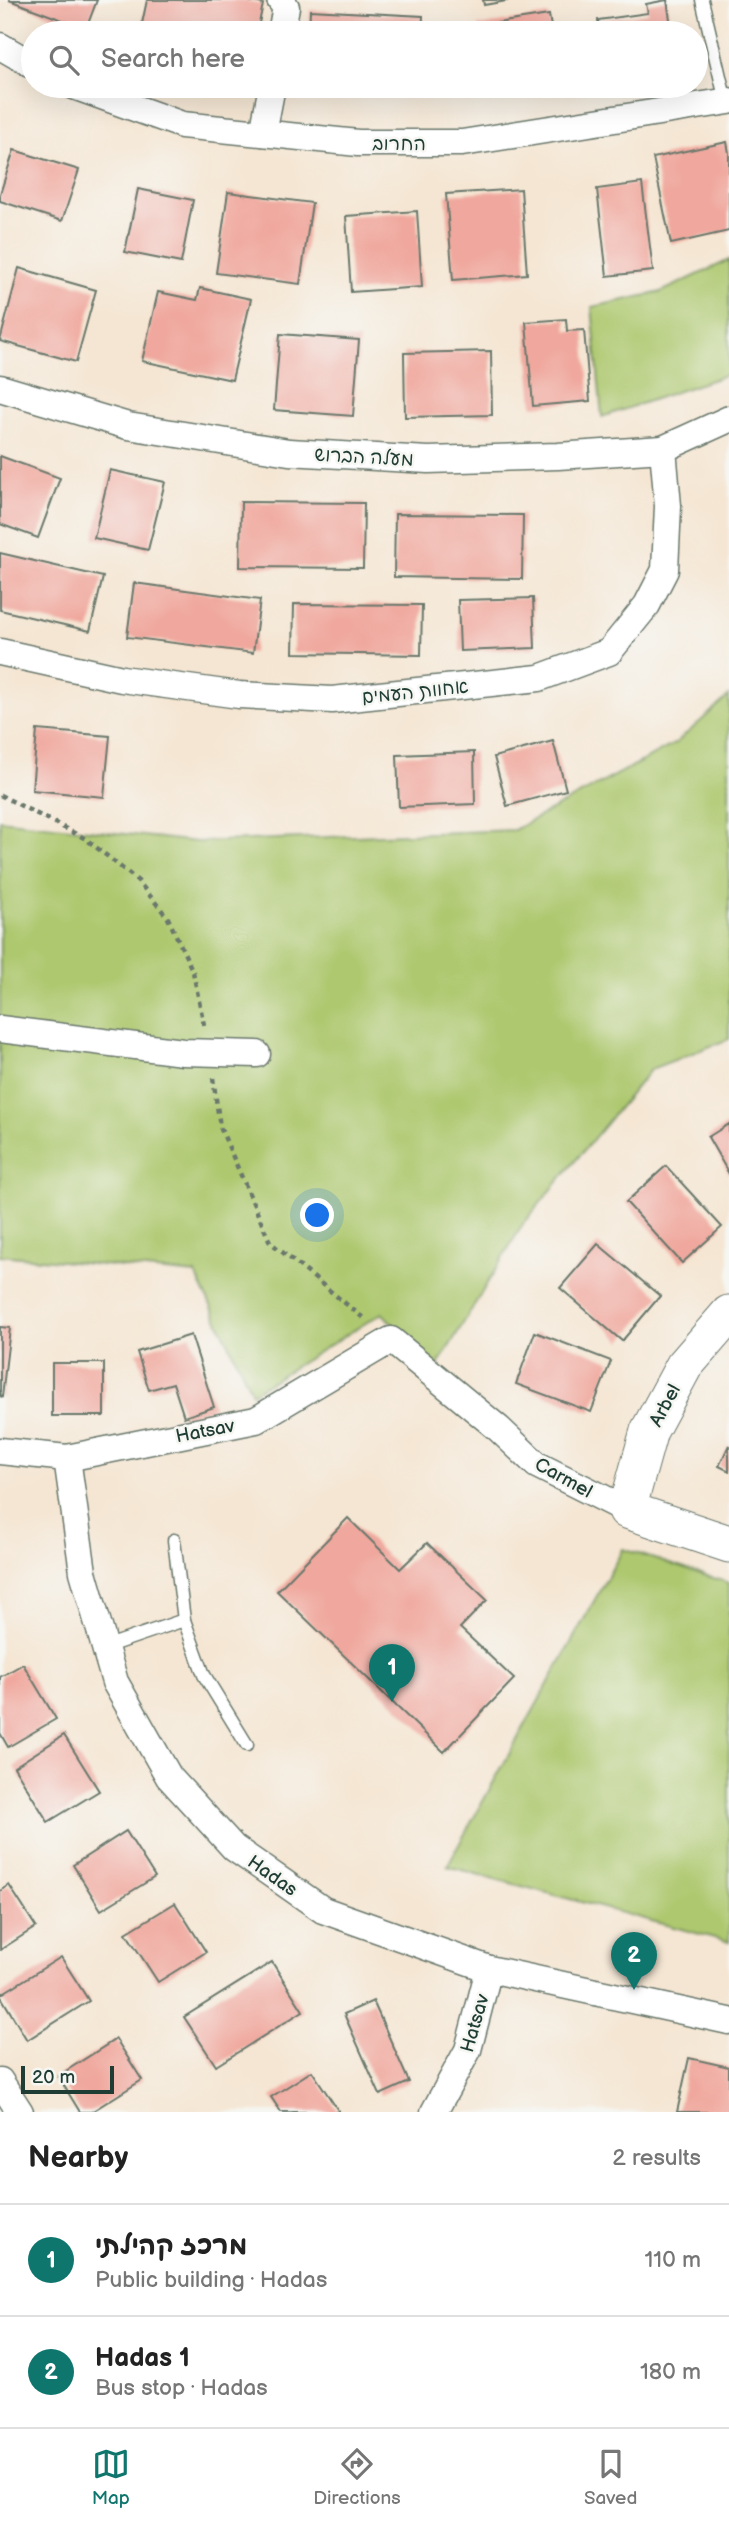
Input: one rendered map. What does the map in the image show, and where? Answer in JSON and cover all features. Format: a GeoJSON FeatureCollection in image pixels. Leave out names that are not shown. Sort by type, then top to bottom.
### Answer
{"type":"FeatureCollection","features":[{"type":"Feature","properties":{"kind":"street"},"geometry":{"type":"LineString","coordinates":[[280,0],[286,7],[283,21]]}},
{"type":"Feature","properties":{"kind":"street"},"geometry":{"type":"LineString","coordinates":[[0,46],[21,58]]}},
{"type":"Feature","properties":{"kind":"street","name":"החרוב"},"geometry":{"type":"LineString","coordinates":[[107,98],[182,125],[358,143],[462,143],[728,101]]}},
{"type":"Feature","properties":{"kind":"street"},"geometry":{"type":"LineString","coordinates":[[263,133],[270,98]]}},
{"type":"Feature","properties":{"kind":"street","name":"מעלה הברוש"},"geometry":{"type":"LineString","coordinates":[[0,388],[128,426],[289,453],[428,460],[663,449],[729,419]]}},
{"type":"Feature","properties":{"kind":"street","name":"אחוות העמים"},"geometry":{"type":"LineString","coordinates":[[0,652],[122,679],[239,695],[332,700],[540,678],[609,652],[647,605],[664,570],[668,506],[663,449]]}},
{"type":"Feature","properties":{"kind":"street"},"geometry":{"type":"LineString","coordinates":[[0,1029],[183,1052],[257,1054]]}},
{"type":"Feature","properties":{"kind":"street","name":"Arbel"},"geometry":{"type":"LineString","coordinates":[[627,1510],[649,1431],[684,1366],[729,1314]]}},
{"type":"Feature","properties":{"kind":"street","name":"Carmel"},"geometry":{"type":"LineString","coordinates":[[391,1340],[499,1429],[537,1465],[627,1510],[729,1544]]}},
{"type":"Feature","properties":{"kind":"street","name":"Hatsav"},"geometry":{"type":"LineString","coordinates":[[0,1451],[67,1458],[256,1420],[391,1340]]}},
{"type":"Feature","properties":{"kind":"street","name":"Hadas"},"geometry":{"type":"LineString","coordinates":[[67,1458],[83,1572],[115,1682],[169,1777],[234,1847],[323,1910],[489,1969],[729,2021]]}},
{"type":"Feature","properties":{"kind":"street","name":"Hatsav"},"geometry":{"type":"LineString","coordinates":[[434,2112],[468,2050],[489,1969]]}},
{"type":"Feature","properties":{"kind":"street"},"geometry":{"type":"LineString","coordinates":[[0,2081],[20,2112]]}},
{"type":"Feature","properties":{"kind":"lane"},"geometry":{"type":"LineString","coordinates":[[702,0],[707,21]]}},
{"type":"Feature","properties":{"kind":"lane"},"geometry":{"type":"LineString","coordinates":[[708,23],[728,101]]}},
{"type":"Feature","properties":{"kind":"lane"},"geometry":{"type":"LineString","coordinates":[[173,1540],[184,1619],[205,1675],[247,1745]]}},
{"type":"Feature","properties":{"kind":"lane"},"geometry":{"type":"LineString","coordinates":[[105,1647],[184,1619]]}},
{"type":"Feature","properties":{"kind":"green space"},"geometry":{"type":"Polygon","coordinates":[[[729,260],[729,374],[602,417],[592,307],[661,292],[729,260]]]}},
{"type":"Feature","properties":{"kind":"green space"},"geometry":{"type":"Polygon","coordinates":[[[729,696],[729,1039],[651,1069],[523,1224],[437,1367],[382,1313],[252,1393],[196,1274],[0,1255],[0,820],[197,842],[514,830],[676,743],[729,696]]]}},
{"type":"Feature","properties":{"kind":"green space"},"geometry":{"type":"Polygon","coordinates":[[[623,1549],[729,1583],[729,1942],[447,1866],[623,1549]]]}},
{"type":"Feature","properties":{"kind":"building"},"geometry":{"type":"Polygon","coordinates":[[[9,0],[97,0],[89,21],[65,21],[9,0]]]}},
{"type":"Feature","properties":{"kind":"building"},"geometry":{"type":"Polygon","coordinates":[[[147,0],[243,0],[263,4],[259,21],[143,21],[147,0]]]}},
{"type":"Feature","properties":{"kind":"building"},"geometry":{"type":"Polygon","coordinates":[[[483,0],[507,0],[507,1],[484,5],[483,0]]]}},
{"type":"Feature","properties":{"kind":"building"},"geometry":{"type":"Polygon","coordinates":[[[667,0],[670,21],[598,21],[648,13],[646,4],[667,0]]]}},
{"type":"Feature","properties":{"kind":"building"},"geometry":{"type":"Polygon","coordinates":[[[310,10],[423,16],[423,21],[310,21],[310,10]]]}},
{"type":"Feature","properties":{"kind":"building"},"geometry":{"type":"Polygon","coordinates":[[[549,15],[550,21],[510,21],[549,15]]]}},
{"type":"Feature","properties":{"kind":"building"},"geometry":{"type":"Polygon","coordinates":[[[727,142],[729,231],[671,244],[653,158],[727,142]]]}},
{"type":"Feature","properties":{"kind":"building"},"geometry":{"type":"Polygon","coordinates":[[[14,150],[79,170],[62,221],[0,201],[14,150]]]}},
{"type":"Feature","properties":{"kind":"building"},"geometry":{"type":"Polygon","coordinates":[[[642,183],[653,271],[607,276],[597,189],[642,183]]]}},
{"type":"Feature","properties":{"kind":"building"},"geometry":{"type":"Polygon","coordinates":[[[138,189],[193,200],[181,263],[125,252],[138,189]]]}},
{"type":"Feature","properties":{"kind":"building"},"geometry":{"type":"Polygon","coordinates":[[[521,189],[527,274],[453,280],[446,194],[521,189]]]}},
{"type":"Feature","properties":{"kind":"building"},"geometry":{"type":"Polygon","coordinates":[[[228,192],[312,203],[300,284],[216,273],[228,192]]]}},
{"type":"Feature","properties":{"kind":"building"},"geometry":{"type":"Polygon","coordinates":[[[417,211],[422,287],[351,292],[346,216],[417,211]]]}},
{"type":"Feature","properties":{"kind":"building"},"geometry":{"type":"Polygon","coordinates":[[[19,268],[96,290],[76,362],[0,341],[19,268]]]}},
{"type":"Feature","properties":{"kind":"building"},"geometry":{"type":"Polygon","coordinates":[[[200,288],[251,299],[232,380],[142,361],[158,292],[197,300],[200,288]]]}},
{"type":"Feature","properties":{"kind":"building"},"geometry":{"type":"Polygon","coordinates":[[[566,319],[567,331],[584,330],[590,401],[533,406],[526,322],[566,319]]]}},
{"type":"Feature","properties":{"kind":"building"},"geometry":{"type":"Polygon","coordinates":[[[280,334],[359,340],[353,416],[274,410],[280,334]]]}},
{"type":"Feature","properties":{"kind":"building"},"geometry":{"type":"Polygon","coordinates":[[[491,351],[492,415],[405,417],[404,353],[491,351]]]}},
{"type":"Feature","properties":{"kind":"building"},"geometry":{"type":"Polygon","coordinates":[[[0,456],[60,478],[38,538],[0,524],[0,456]]]}},
{"type":"Feature","properties":{"kind":"building"},"geometry":{"type":"Polygon","coordinates":[[[110,470],[165,482],[148,550],[94,538],[110,470]]]}},
{"type":"Feature","properties":{"kind":"building"},"geometry":{"type":"Polygon","coordinates":[[[241,502],[364,503],[363,568],[240,567],[241,502]]]}},
{"type":"Feature","properties":{"kind":"building"},"geometry":{"type":"Polygon","coordinates":[[[395,514],[523,515],[522,579],[394,577],[395,514]]]}},
{"type":"Feature","properties":{"kind":"building"},"geometry":{"type":"Polygon","coordinates":[[[0,553],[103,577],[90,631],[0,610],[0,553]]]}},
{"type":"Feature","properties":{"kind":"building"},"geometry":{"type":"Polygon","coordinates":[[[134,583],[260,600],[253,653],[127,637],[134,583]]]}},
{"type":"Feature","properties":{"kind":"building"},"geometry":{"type":"Polygon","coordinates":[[[533,598],[535,648],[460,651],[458,600],[533,598]]]}},
{"type":"Feature","properties":{"kind":"building"},"geometry":{"type":"Polygon","coordinates":[[[294,604],[422,605],[421,655],[293,653],[294,604]]]}},
{"type":"Feature","properties":{"kind":"building"},"geometry":{"type":"Polygon","coordinates":[[[37,730],[110,736],[104,797],[32,790],[37,730]]]}},
{"type":"Feature","properties":{"kind":"building"},"geometry":{"type":"Polygon","coordinates":[[[553,741],[566,790],[507,806],[494,757],[553,741]]]}},
{"type":"Feature","properties":{"kind":"building"},"geometry":{"type":"Polygon","coordinates":[[[474,752],[475,804],[399,807],[397,755],[474,752]]]}},
{"type":"Feature","properties":{"kind":"building"},"geometry":{"type":"Polygon","coordinates":[[[729,1124],[729,1174],[708,1137],[729,1124]]]}},
{"type":"Feature","properties":{"kind":"building"},"geometry":{"type":"Polygon","coordinates":[[[666,1166],[722,1227],[682,1263],[626,1202],[666,1166]]]}},
{"type":"Feature","properties":{"kind":"building"},"geometry":{"type":"Polygon","coordinates":[[[598,1244],[660,1296],[622,1341],[560,1288],[598,1244]]]}},
{"type":"Feature","properties":{"kind":"building"},"geometry":{"type":"Polygon","coordinates":[[[0,1327],[10,1328],[2,1397],[0,1396],[0,1327]]]}},
{"type":"Feature","properties":{"kind":"building"},"geometry":{"type":"Polygon","coordinates":[[[535,1332],[611,1361],[591,1412],[516,1384],[535,1332]]]}},
{"type":"Feature","properties":{"kind":"building"},"geometry":{"type":"Polygon","coordinates":[[[191,1335],[214,1407],[184,1417],[173,1383],[149,1390],[137,1352],[191,1335]]]}},
{"type":"Feature","properties":{"kind":"building"},"geometry":{"type":"Polygon","coordinates":[[[52,1363],[104,1363],[104,1416],[52,1416],[52,1363]]]}},
{"type":"Feature","properties":{"kind":"building"},"geometry":{"type":"Polygon","coordinates":[[[729,1445],[729,1471],[719,1466],[729,1445]]]}},
{"type":"Feature","properties":{"kind":"building"},"geometry":{"type":"Polygon","coordinates":[[[348,1518],[400,1569],[427,1543],[487,1600],[460,1628],[514,1679],[444,1752],[277,1591],[348,1518]]]}},
{"type":"Feature","properties":{"kind":"building"},"geometry":{"type":"Polygon","coordinates":[[[23,1664],[56,1719],[8,1747],[0,1733],[0,1677],[23,1664]]]}},
{"type":"Feature","properties":{"kind":"building"},"geometry":{"type":"Polygon","coordinates":[[[64,1735],[99,1791],[48,1822],[14,1767],[64,1735]]]}},
{"type":"Feature","properties":{"kind":"building"},"geometry":{"type":"Polygon","coordinates":[[[126,1831],[155,1877],[101,1910],[73,1865],[126,1831]]]}},
{"type":"Feature","properties":{"kind":"building"},"geometry":{"type":"Polygon","coordinates":[[[9,1885],[36,1927],[0,1950],[0,1891],[9,1885]]]}},
{"type":"Feature","properties":{"kind":"building"},"geometry":{"type":"Polygon","coordinates":[[[175,1903],[206,1952],[158,1982],[126,1933],[175,1903]]]}},
{"type":"Feature","properties":{"kind":"building"},"geometry":{"type":"Polygon","coordinates":[[[61,1957],[89,2001],[27,2040],[0,1995],[61,1957]]]}},
{"type":"Feature","properties":{"kind":"building"},"geometry":{"type":"Polygon","coordinates":[[[272,1962],[303,2011],[216,2066],[184,2017],[272,1962]]]}},
{"type":"Feature","properties":{"kind":"building"},"geometry":{"type":"Polygon","coordinates":[[[373,2001],[409,2082],[380,2095],[344,2014],[373,2001]]]}},
{"type":"Feature","properties":{"kind":"building"},"geometry":{"type":"Polygon","coordinates":[[[116,2039],[142,2080],[91,2112],[80,2112],[58,2076],[116,2039]]]}},
{"type":"Feature","properties":{"kind":"building"},"geometry":{"type":"Polygon","coordinates":[[[689,2058],[729,2067],[729,2112],[677,2112],[689,2058]]]}},
{"type":"Feature","properties":{"kind":"building"},"geometry":{"type":"Polygon","coordinates":[[[312,2071],[339,2112],[281,2112],[271,2097],[312,2071]]]}},
{"type":"Feature","properties":{"kind":"place","name":"מרכז קהילתי"},"geometry":{"type":"Point","coordinates":[392,1702]}},
{"type":"Feature","properties":{"kind":"place","name":"Hadas 1"},"geometry":{"type":"Point","coordinates":[634,1990]}}]}
